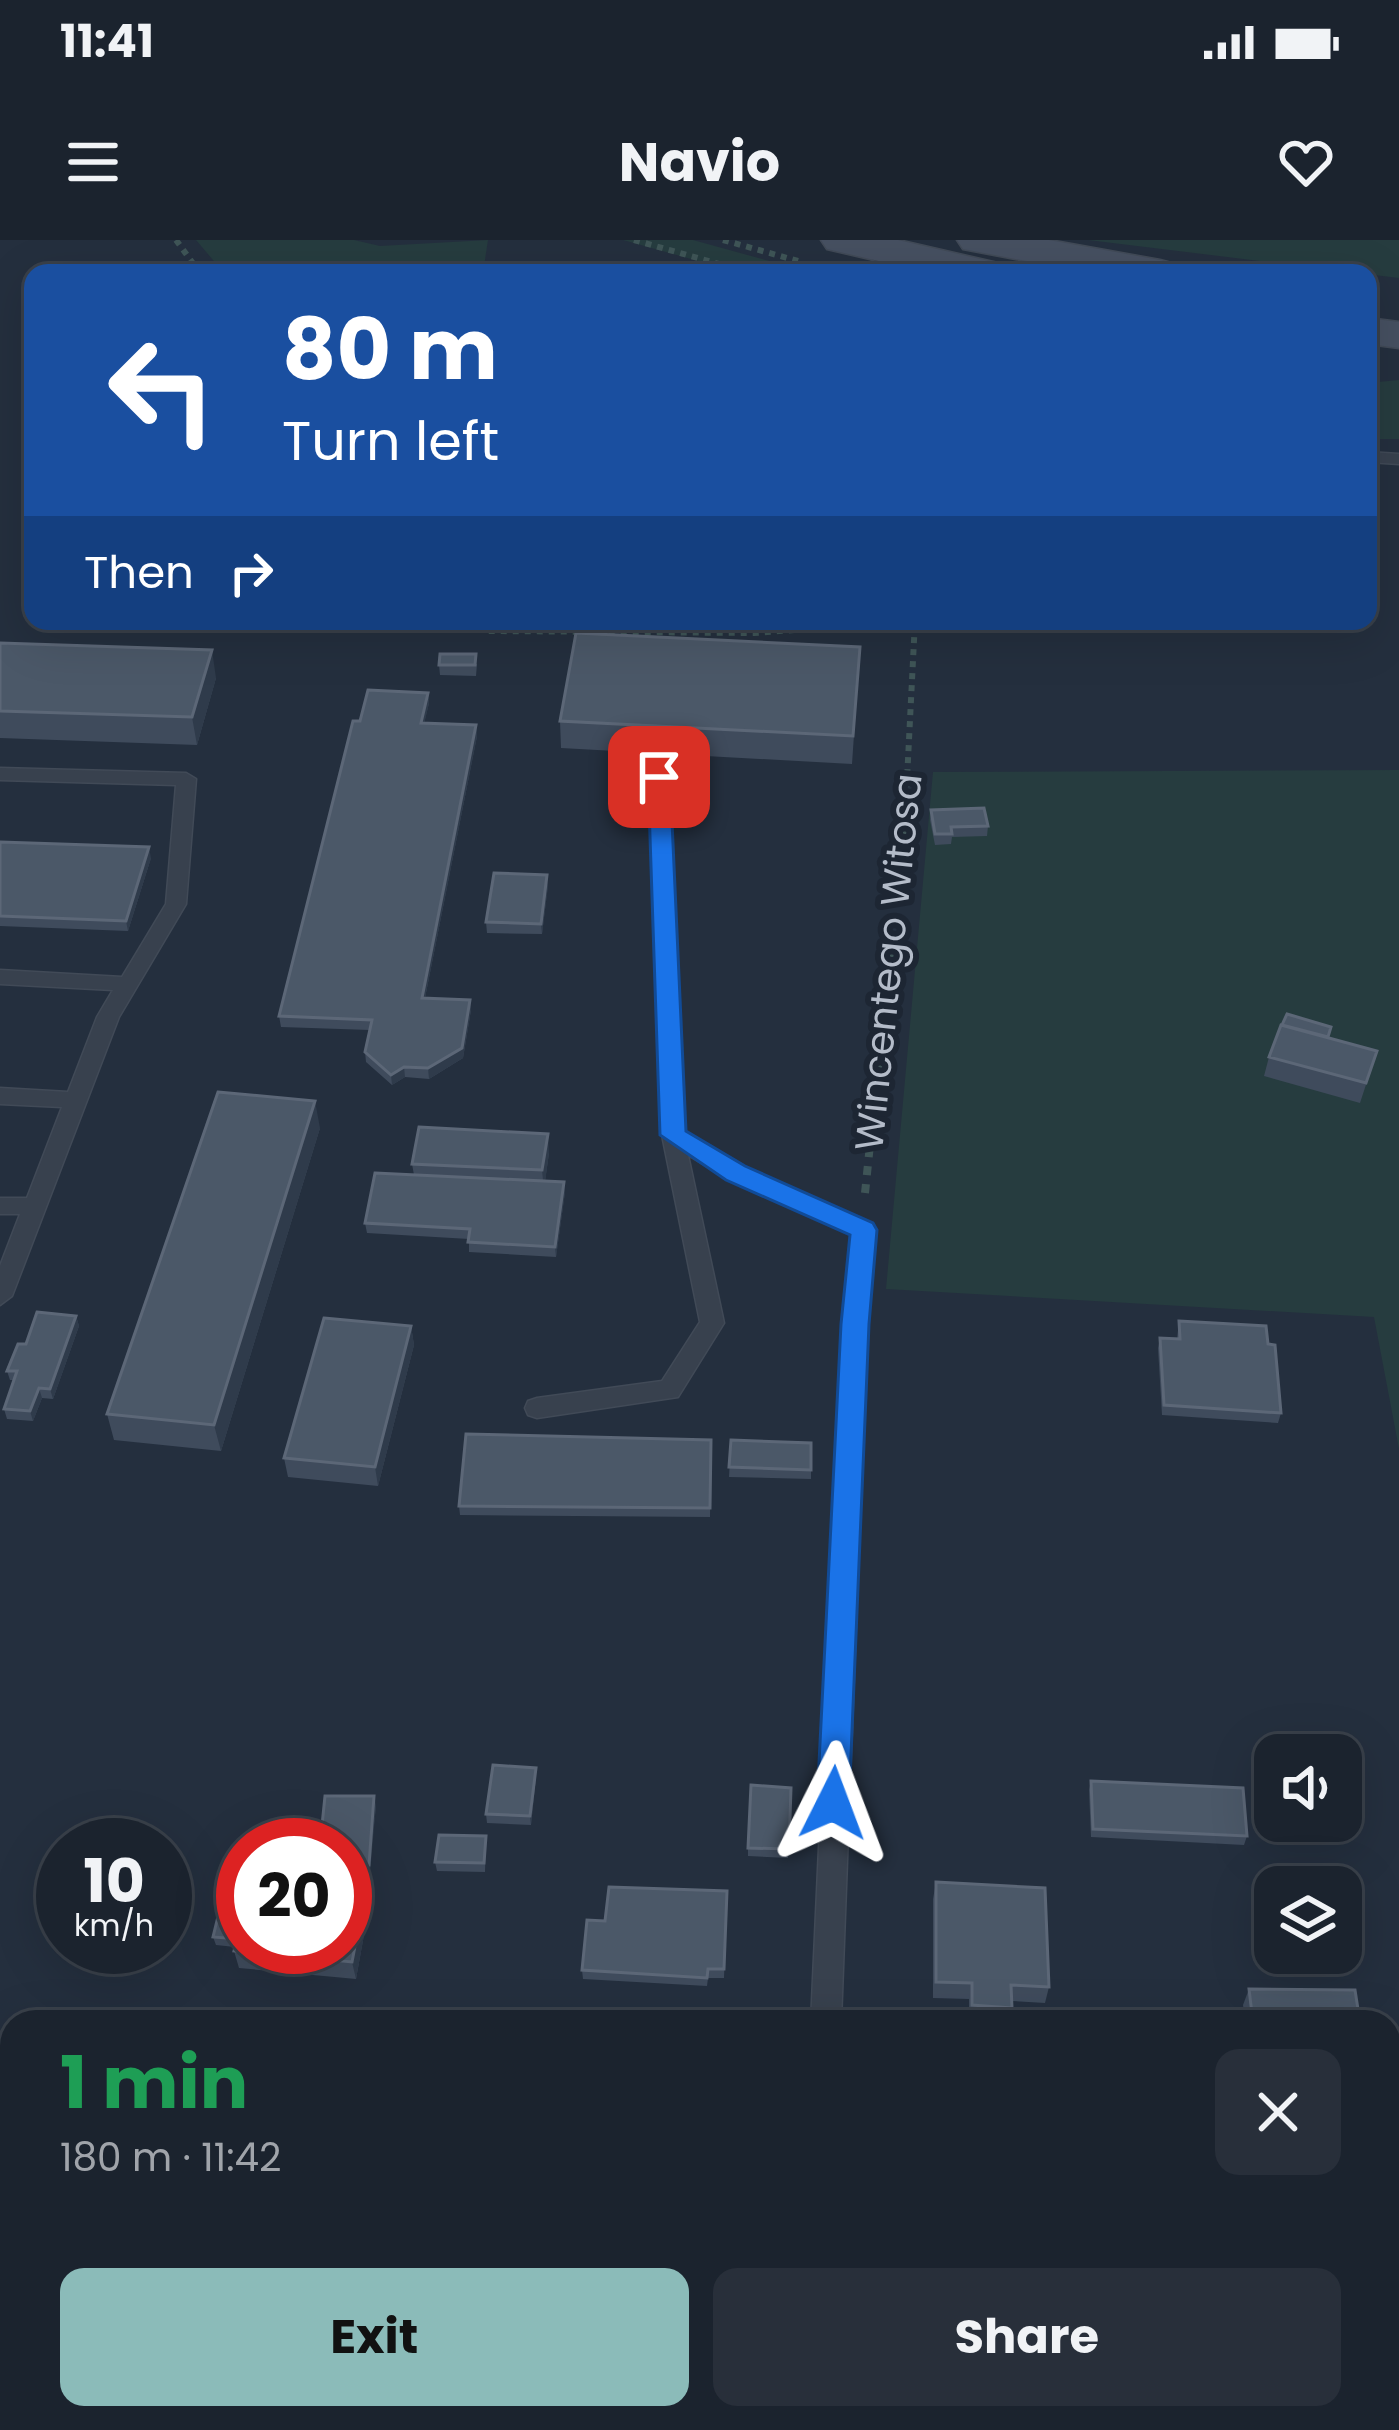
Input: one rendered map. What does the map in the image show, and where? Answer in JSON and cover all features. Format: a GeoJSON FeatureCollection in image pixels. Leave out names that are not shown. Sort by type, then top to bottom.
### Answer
{"type":"FeatureCollection","features":[{"type":"Feature","properties":{"kind":"main road"},"geometry":{"type":"LineString","coordinates":[[838,240],[946,264]]}},
{"type":"Feature","properties":{"kind":"main road"},"geometry":{"type":"LineString","coordinates":[[978,240],[1110,264]]}},
{"type":"Feature","properties":{"kind":"lane"},"geometry":{"type":"LineString","coordinates":[[838,240],[896,264]]}},
{"type":"Feature","properties":{"kind":"lane"},"geometry":{"type":"LineString","coordinates":[[0,774],[186,779],[176,904],[107,1017],[0,1296]]}},
{"type":"Feature","properties":{"kind":"lane"},"geometry":{"type":"LineString","coordinates":[[537,1408],[669,1390],[712,1322],[673,1135],[659,777]]}},
{"type":"Feature","properties":{"kind":"lane"},"geometry":{"type":"LineString","coordinates":[[0,977],[127,984]]}},
{"type":"Feature","properties":{"kind":"lane"},"geometry":{"type":"LineString","coordinates":[[0,1096],[75,1100]]}},
{"type":"Feature","properties":{"kind":"lane"},"geometry":{"type":"LineString","coordinates":[[673,1135],[736,1173],[864,1230],[854,1348],[826,2010]]}},
{"type":"Feature","properties":{"kind":"lane"},"geometry":{"type":"LineString","coordinates":[[0,1206],[34,1206]]}},
{"type":"Feature","properties":{"kind":"path"},"geometry":{"type":"LineString","coordinates":[[634,240],[719,264]]}},
{"type":"Feature","properties":{"kind":"path"},"geometry":{"type":"LineString","coordinates":[[723,240],[801,262]]}},
{"type":"Feature","properties":{"kind":"path"},"geometry":{"type":"LineString","coordinates":[[486,630],[800,630]]}},
{"type":"Feature","properties":{"kind":"path","name":"Wincentego Witosa"},"geometry":{"type":"LineString","coordinates":[[864,1230],[865,1170],[889,987],[913,734],[915,630]]}},
{"type":"Feature","properties":{"kind":"green space"},"geometry":{"type":"Polygon","coordinates":[[[196,240],[354,240],[380,246],[488,240],[484,264],[216,264],[196,240]]]}},
{"type":"Feature","properties":{"kind":"green space"},"geometry":{"type":"Polygon","coordinates":[[[623,240],[693,240],[780,264],[709,264],[623,240]]]}},
{"type":"Feature","properties":{"kind":"green space"},"geometry":{"type":"Polygon","coordinates":[[[1088,240],[1399,240],[1399,278],[1377,275],[1377,264],[1284,264],[1088,240]]]}},
{"type":"Feature","properties":{"kind":"green space"},"geometry":{"type":"Polygon","coordinates":[[[1399,380],[1399,439],[1377,439],[1377,382],[1399,380]]]}},
{"type":"Feature","properties":{"kind":"green space"},"geometry":{"type":"Polygon","coordinates":[[[1399,770],[1399,1449],[1374,1317],[886,1289],[933,772],[1399,770]]]}},
{"type":"Feature","properties":{"kind":"building"},"geometry":{"type":"Polygon","coordinates":[[[576,633],[860,647],[853,736],[560,721],[576,633]]]}},
{"type":"Feature","properties":{"kind":"building"},"geometry":{"type":"Polygon","coordinates":[[[0,643],[212,650],[192,717],[0,711],[0,643]]]}},
{"type":"Feature","properties":{"kind":"building"},"geometry":{"type":"Polygon","coordinates":[[[440,654],[476,654],[475,665],[439,665],[440,654]]]}},
{"type":"Feature","properties":{"kind":"building"},"geometry":{"type":"Polygon","coordinates":[[[368,690],[428,693],[421,723],[476,725],[422,998],[470,1000],[462,1048],[428,1068],[404,1067],[391,1075],[365,1052],[372,1020],[279,1016],[353,721],[360,721],[368,690]]]}},
{"type":"Feature","properties":{"kind":"building"},"geometry":{"type":"Polygon","coordinates":[[[984,808],[988,826],[951,827],[952,834],[935,834],[931,810],[984,808]]]}},
{"type":"Feature","properties":{"kind":"building"},"geometry":{"type":"Polygon","coordinates":[[[0,842],[149,847],[126,921],[0,916],[0,842]]]}},
{"type":"Feature","properties":{"kind":"building"},"geometry":{"type":"Polygon","coordinates":[[[494,873],[547,875],[541,924],[486,922],[494,873]]]}},
{"type":"Feature","properties":{"kind":"building"},"geometry":{"type":"Polygon","coordinates":[[[1287,1014],[1331,1027],[1328,1037],[1282,1025],[1287,1014]]]}},
{"type":"Feature","properties":{"kind":"building"},"geometry":{"type":"Polygon","coordinates":[[[1281,1025],[1377,1051],[1366,1083],[1269,1057],[1281,1025]]]}},
{"type":"Feature","properties":{"kind":"building"},"geometry":{"type":"Polygon","coordinates":[[[218,1092],[315,1101],[214,1425],[107,1414],[218,1092]]]}},
{"type":"Feature","properties":{"kind":"building"},"geometry":{"type":"Polygon","coordinates":[[[419,1127],[548,1134],[542,1170],[412,1164],[419,1127]]]}},
{"type":"Feature","properties":{"kind":"building"},"geometry":{"type":"Polygon","coordinates":[[[375,1173],[564,1182],[555,1247],[468,1242],[470,1229],[365,1223],[375,1173]]]}},
{"type":"Feature","properties":{"kind":"building"},"geometry":{"type":"Polygon","coordinates":[[[37,1312],[76,1316],[50,1389],[39,1388],[30,1411],[4,1409],[17,1371],[7,1371],[18,1344],[26,1344],[37,1312]]]}},
{"type":"Feature","properties":{"kind":"building"},"geometry":{"type":"Polygon","coordinates":[[[324,1318],[411,1326],[375,1467],[284,1458],[324,1318]]]}},
{"type":"Feature","properties":{"kind":"building"},"geometry":{"type":"Polygon","coordinates":[[[1179,1321],[1266,1326],[1268,1344],[1275,1345],[1281,1413],[1164,1405],[1160,1338],[1180,1339],[1179,1321]]]}},
{"type":"Feature","properties":{"kind":"building"},"geometry":{"type":"Polygon","coordinates":[[[466,1434],[711,1440],[710,1508],[459,1506],[466,1434]]]}},
{"type":"Feature","properties":{"kind":"building"},"geometry":{"type":"Polygon","coordinates":[[[731,1440],[811,1443],[811,1470],[729,1467],[731,1440]]]}},
{"type":"Feature","properties":{"kind":"building"},"geometry":{"type":"Polygon","coordinates":[[[493,1765],[536,1768],[530,1816],[486,1814],[493,1765]]]}},
{"type":"Feature","properties":{"kind":"building"},"geometry":{"type":"Polygon","coordinates":[[[1091,1781],[1243,1788],[1247,1836],[1093,1829],[1091,1781]]]}},
{"type":"Feature","properties":{"kind":"building"},"geometry":{"type":"Polygon","coordinates":[[[751,1785],[791,1788],[789,1849],[748,1848],[751,1785]]]}},
{"type":"Feature","properties":{"kind":"building"},"geometry":{"type":"Polygon","coordinates":[[[325,1796],[374,1796],[372,1824],[372,1818],[323,1818],[325,1796]]]}},
{"type":"Feature","properties":{"kind":"building"},"geometry":{"type":"Polygon","coordinates":[[[439,1835],[486,1836],[484,1863],[435,1862],[439,1835]]]}},
{"type":"Feature","properties":{"kind":"building"},"geometry":{"type":"Polygon","coordinates":[[[936,1882],[1045,1888],[1049,1987],[1011,1985],[1012,2008],[972,2005],[972,1983],[936,1982],[936,1882]]]}},
{"type":"Feature","properties":{"kind":"building"},"geometry":{"type":"Polygon","coordinates":[[[609,1887],[727,1891],[724,1969],[708,1969],[707,1978],[582,1970],[587,1920],[605,1921],[609,1887]]]}},
{"type":"Feature","properties":{"kind":"building"},"geometry":{"type":"Polygon","coordinates":[[[1249,1989],[1355,1990],[1358,2010],[1252,2010],[1249,1989]]]}},
{"type":"Feature","properties":{"kind":"route"},"geometry":{"type":"LineString","coordinates":[[659,777],[673,1135],[736,1173],[864,1230],[855,1324],[833,1803]]}}]}
